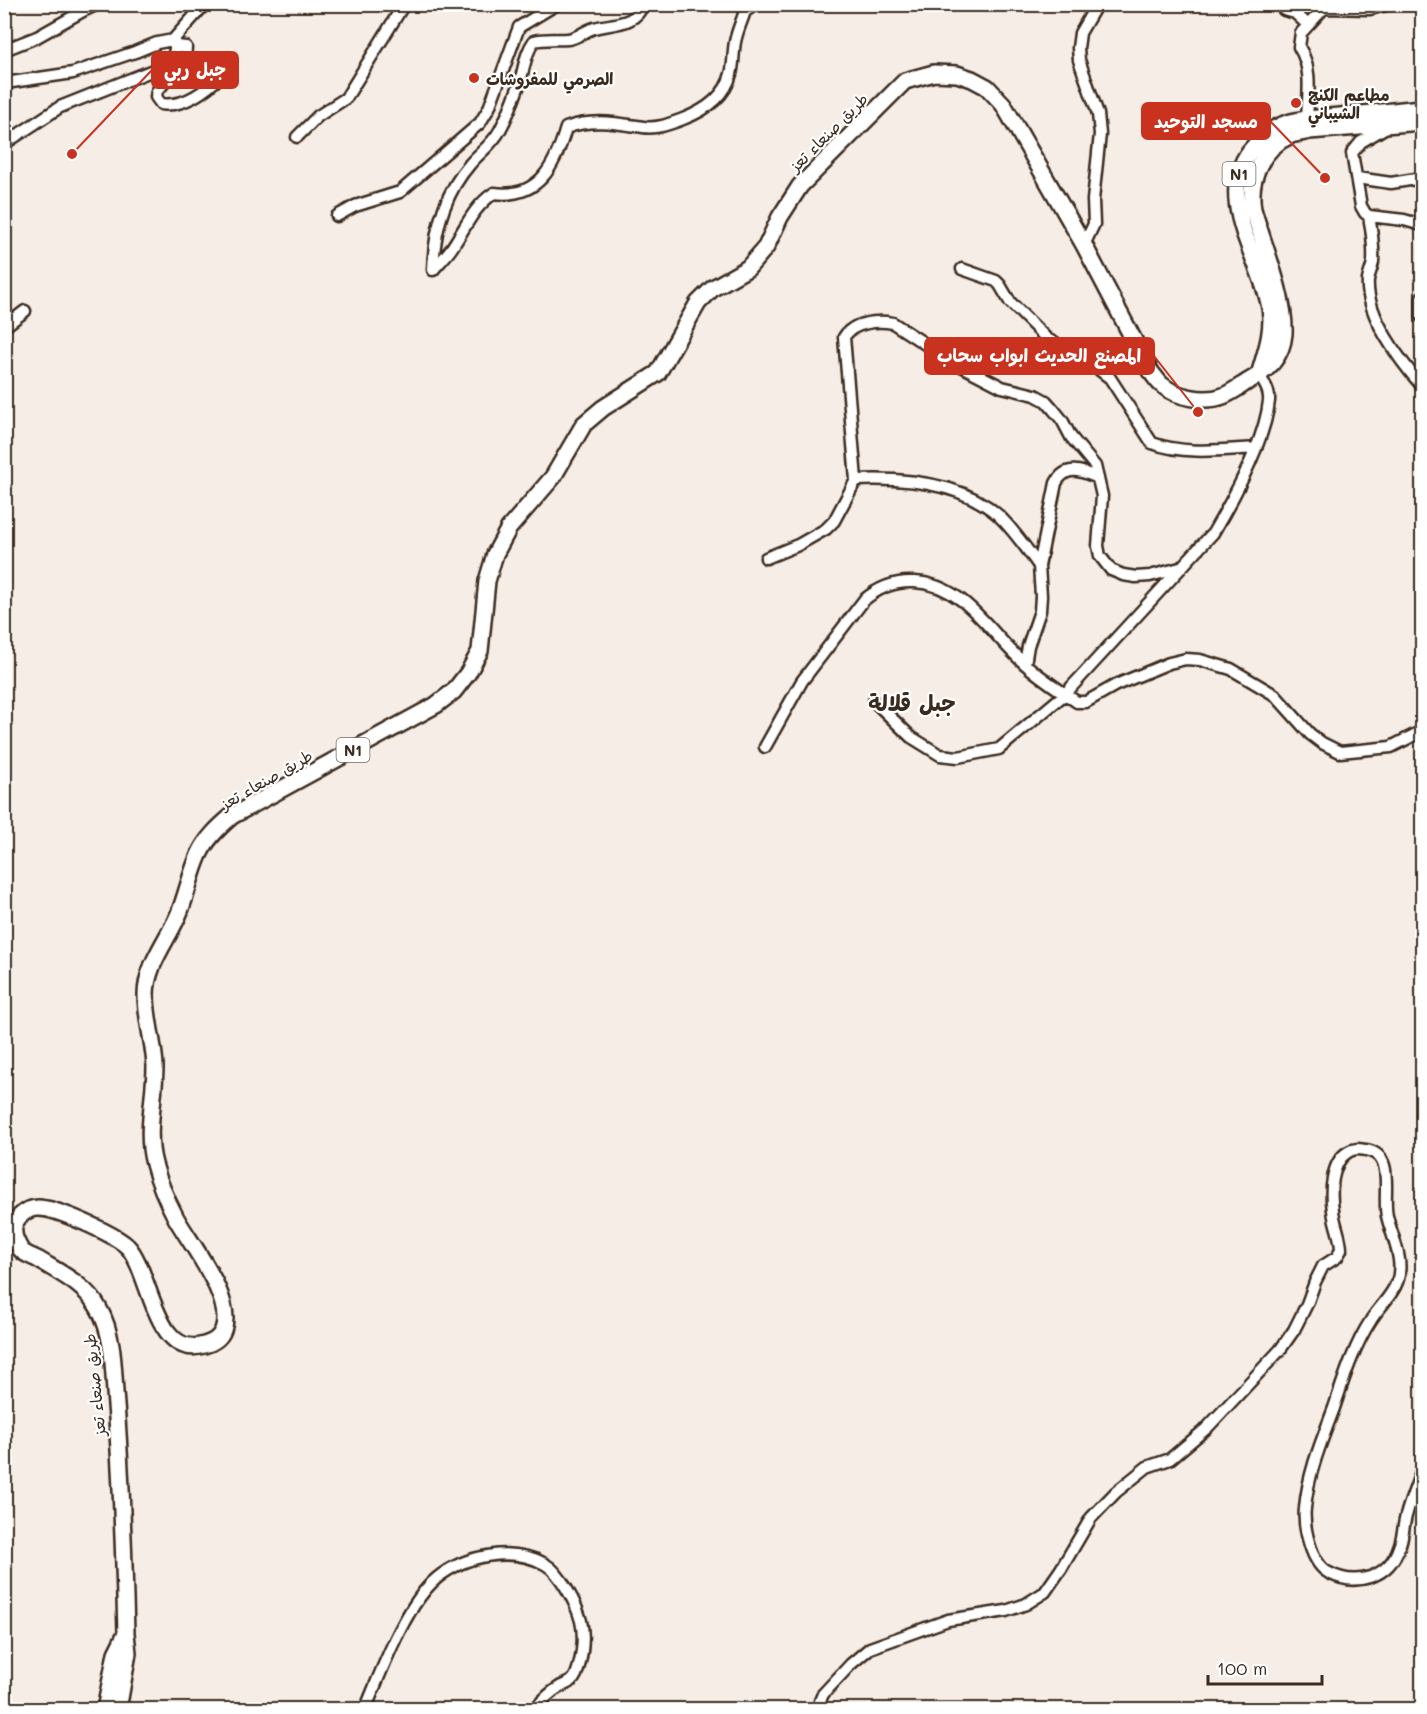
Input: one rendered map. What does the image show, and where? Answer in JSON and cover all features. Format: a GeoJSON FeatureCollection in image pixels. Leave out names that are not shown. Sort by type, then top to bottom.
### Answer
{"type":"FeatureCollection","features":[{"type":"Feature","properties":{"kind":"highway","name":"طريق صنعاء تعز"},"geometry":{"type":"LineString","coordinates":[[118,1710],[128,1653],[120,1463],[111,1349],[107,1329],[99,1308],[87,1292],[60,1272],[20,1250],[13,1232],[16,1220],[24,1212],[36,1208],[56,1211],[110,1234],[128,1247],[136,1260],[152,1305],[176,1341],[195,1348],[212,1343],[223,1333],[226,1318],[211,1275],[178,1222],[153,1163],[150,1144],[155,1065],[146,996],[148,978],[155,960],[179,914],[199,854],[214,831],[232,816],[436,705],[454,691],[468,673],[480,651],[487,581],[495,554],[509,528],[554,477],[584,424],[603,408],[658,373],[698,303],[713,288],[748,268],[766,247],[780,217],[800,186],[905,81],[934,73],[957,74],[987,87],[1003,104],[1084,245],[1150,371],[1162,385],[1178,394],[1192,398],[1207,399],[1222,396],[1259,375],[1278,357],[1284,335],[1283,308],[1251,196],[1252,182],[1261,160],[1273,147],[1291,135],[1309,131],[1422,122]]}},
{"type":"Feature","properties":{"kind":"highway","name":"N1"},"geometry":{"type":"LineString","coordinates":[[1259,375],[1271,331],[1271,310],[1239,214],[1236,195],[1242,166],[1255,144],[1282,125],[1307,119],[1422,108]]}},
{"type":"Feature","properties":{"kind":"highway","name":"طريق صنعاء تعز"},"geometry":{"type":"LineString","coordinates":[[105,1710],[116,1653],[126,1633]]}},
{"type":"Feature","properties":{"kind":"street"},"geometry":{"type":"LineString","coordinates":[[4,50],[37,37],[98,4]]}},
{"type":"Feature","properties":{"kind":"street"},"geometry":{"type":"LineString","coordinates":[[4,144],[60,107],[166,65],[173,56],[174,43],[205,4]]}},
{"type":"Feature","properties":{"kind":"street"},"geometry":{"type":"LineString","coordinates":[[297,137],[318,116],[346,98],[404,4]]}},
{"type":"Feature","properties":{"kind":"street"},"geometry":{"type":"LineString","coordinates":[[337,216],[355,206],[400,192],[480,123],[489,108],[519,27],[557,4]]}},
{"type":"Feature","properties":{"kind":"street"},"geometry":{"type":"LineString","coordinates":[[643,4],[632,20],[624,23],[592,29],[578,37],[534,41],[529,48],[518,88],[498,134],[469,165],[443,208],[435,237],[433,270],[451,249],[464,225],[485,199],[494,193],[509,195],[526,191],[541,179],[552,167],[566,128],[577,124],[611,121],[646,128],[661,128],[708,107],[726,87],[732,73],[735,43],[745,11],[758,4]]}},
{"type":"Feature","properties":{"kind":"street"},"geometry":{"type":"LineString","coordinates":[[1084,245],[1094,224],[1100,134],[1098,114],[1079,60],[1078,48],[1080,33],[1097,4]]}},
{"type":"Feature","properties":{"kind":"street"},"geometry":{"type":"LineString","coordinates":[[1279,4],[1284,10],[1295,13],[1308,25]]}},
{"type":"Feature","properties":{"kind":"street"},"geometry":{"type":"LineString","coordinates":[[1307,119],[1308,68],[1299,47],[1301,33],[1324,8],[1370,9],[1390,4]]}},
{"type":"Feature","properties":{"kind":"street"},"geometry":{"type":"LineString","coordinates":[[4,86],[12,82],[73,73],[157,43],[174,43],[186,47],[185,60],[157,91],[156,97],[161,104],[184,102],[213,84],[224,73]]}},
{"type":"Feature","properties":{"kind":"street"},"geometry":{"type":"LineString","coordinates":[[1389,125],[1354,148],[1352,159],[1361,206],[1369,216],[1373,240],[1372,264],[1368,280],[1369,295],[1388,344],[1422,386]]}},
{"type":"Feature","properties":{"kind":"street"},"geometry":{"type":"LineString","coordinates":[[1357,178],[1391,183],[1422,178]]}},
{"type":"Feature","properties":{"kind":"street"},"geometry":{"type":"LineString","coordinates":[[1369,216],[1404,220],[1422,225]]}},
{"type":"Feature","properties":{"kind":"street"},"geometry":{"type":"LineString","coordinates":[[962,269],[996,281],[1010,302],[1047,339],[1089,362],[1110,378],[1145,436],[1152,443],[1177,450],[1193,451],[1256,448]]}},
{"type":"Feature","properties":{"kind":"street"},"geometry":{"type":"LineString","coordinates":[[1422,297],[1422,317]]}},
{"type":"Feature","properties":{"kind":"street"},"geometry":{"type":"LineString","coordinates":[[4,327],[25,311]]}},
{"type":"Feature","properties":{"kind":"street"},"geometry":{"type":"LineString","coordinates":[[766,558],[798,545],[826,529],[834,521],[856,480],[844,337],[852,328],[884,321],[893,323],[948,360],[1002,387],[1035,395],[1046,401],[1095,466],[1102,496],[1098,546],[1100,556],[1111,570],[1136,577],[1150,576],[1180,568]]}},
{"type":"Feature","properties":{"kind":"street"},"geometry":{"type":"LineString","coordinates":[[874,701],[911,737],[940,755],[958,757],[999,749],[1019,734],[1065,694],[1213,533],[1227,510],[1256,448],[1269,400],[1268,391],[1259,375]]}},
{"type":"Feature","properties":{"kind":"street"},"geometry":{"type":"LineString","coordinates":[[1025,664],[1028,646],[1040,611],[1039,566],[1056,483],[1066,472],[1076,471],[1098,478]]}},
{"type":"Feature","properties":{"kind":"street"},"geometry":{"type":"LineString","coordinates":[[856,480],[892,478],[923,483],[970,498],[1002,519],[1023,542],[1039,566]]}},
{"type":"Feature","properties":{"kind":"street"},"geometry":{"type":"LineString","coordinates":[[765,747],[802,681],[852,615],[874,591],[891,584],[920,582],[947,591],[961,600],[1025,664],[1077,702],[1086,702],[1147,671],[1186,659],[1200,660],[1231,669],[1275,695],[1310,734],[1340,752],[1392,747],[1422,730]]}},
{"type":"Feature","properties":{"kind":"street"},"geometry":{"type":"LineString","coordinates":[[821,1710],[820,1701],[823,1694],[850,1664],[870,1648],[948,1620],[1006,1611],[1026,1604],[1045,1592],[1091,1518],[1116,1492],[1147,1467],[1170,1460],[1207,1428],[1242,1392],[1289,1336],[1307,1304],[1323,1266],[1337,1257],[1341,1250],[1332,1210],[1334,1174],[1338,1161],[1354,1148],[1369,1150],[1381,1158],[1387,1170],[1385,1186],[1387,1215],[1400,1267],[1397,1282],[1371,1320],[1354,1353],[1309,1480],[1304,1510],[1311,1553],[1325,1571],[1340,1579],[1353,1581],[1370,1579],[1384,1570],[1393,1560],[1399,1548],[1405,1518],[1422,1469]]}},
{"type":"Feature","properties":{"kind":"street"},"geometry":{"type":"LineString","coordinates":[[365,1710],[393,1645],[420,1597],[437,1578],[458,1564],[475,1557],[494,1555],[527,1557],[546,1564],[560,1578],[581,1622],[583,1641],[576,1676],[571,1683],[558,1688],[534,1710]]}},
{"type":"Feature","properties":{"kind":"place","name":"الصرمي للمفروشات"},"geometry":{"type":"Point","coordinates":[474,78]}},
{"type":"Feature","properties":{"kind":"place","name":"مطاعم الكنج الشيباني"},"geometry":{"type":"Point","coordinates":[1296,103]}},
{"type":"Feature","properties":{"kind":"place","name":"جبل ربي"},"geometry":{"type":"Point","coordinates":[72,154]}},
{"type":"Feature","properties":{"kind":"place","name":"مسجد التوحيد"},"geometry":{"type":"Point","coordinates":[1325,178]}},
{"type":"Feature","properties":{"kind":"place","name":"المصنع الحديث ابواب سحاب"},"geometry":{"type":"Point","coordinates":[1198,412]}},
{"type":"Feature","properties":{"kind":"district","name":"جبل قلالة"},"geometry":{"type":"Point","coordinates":[912,702]}}]}
